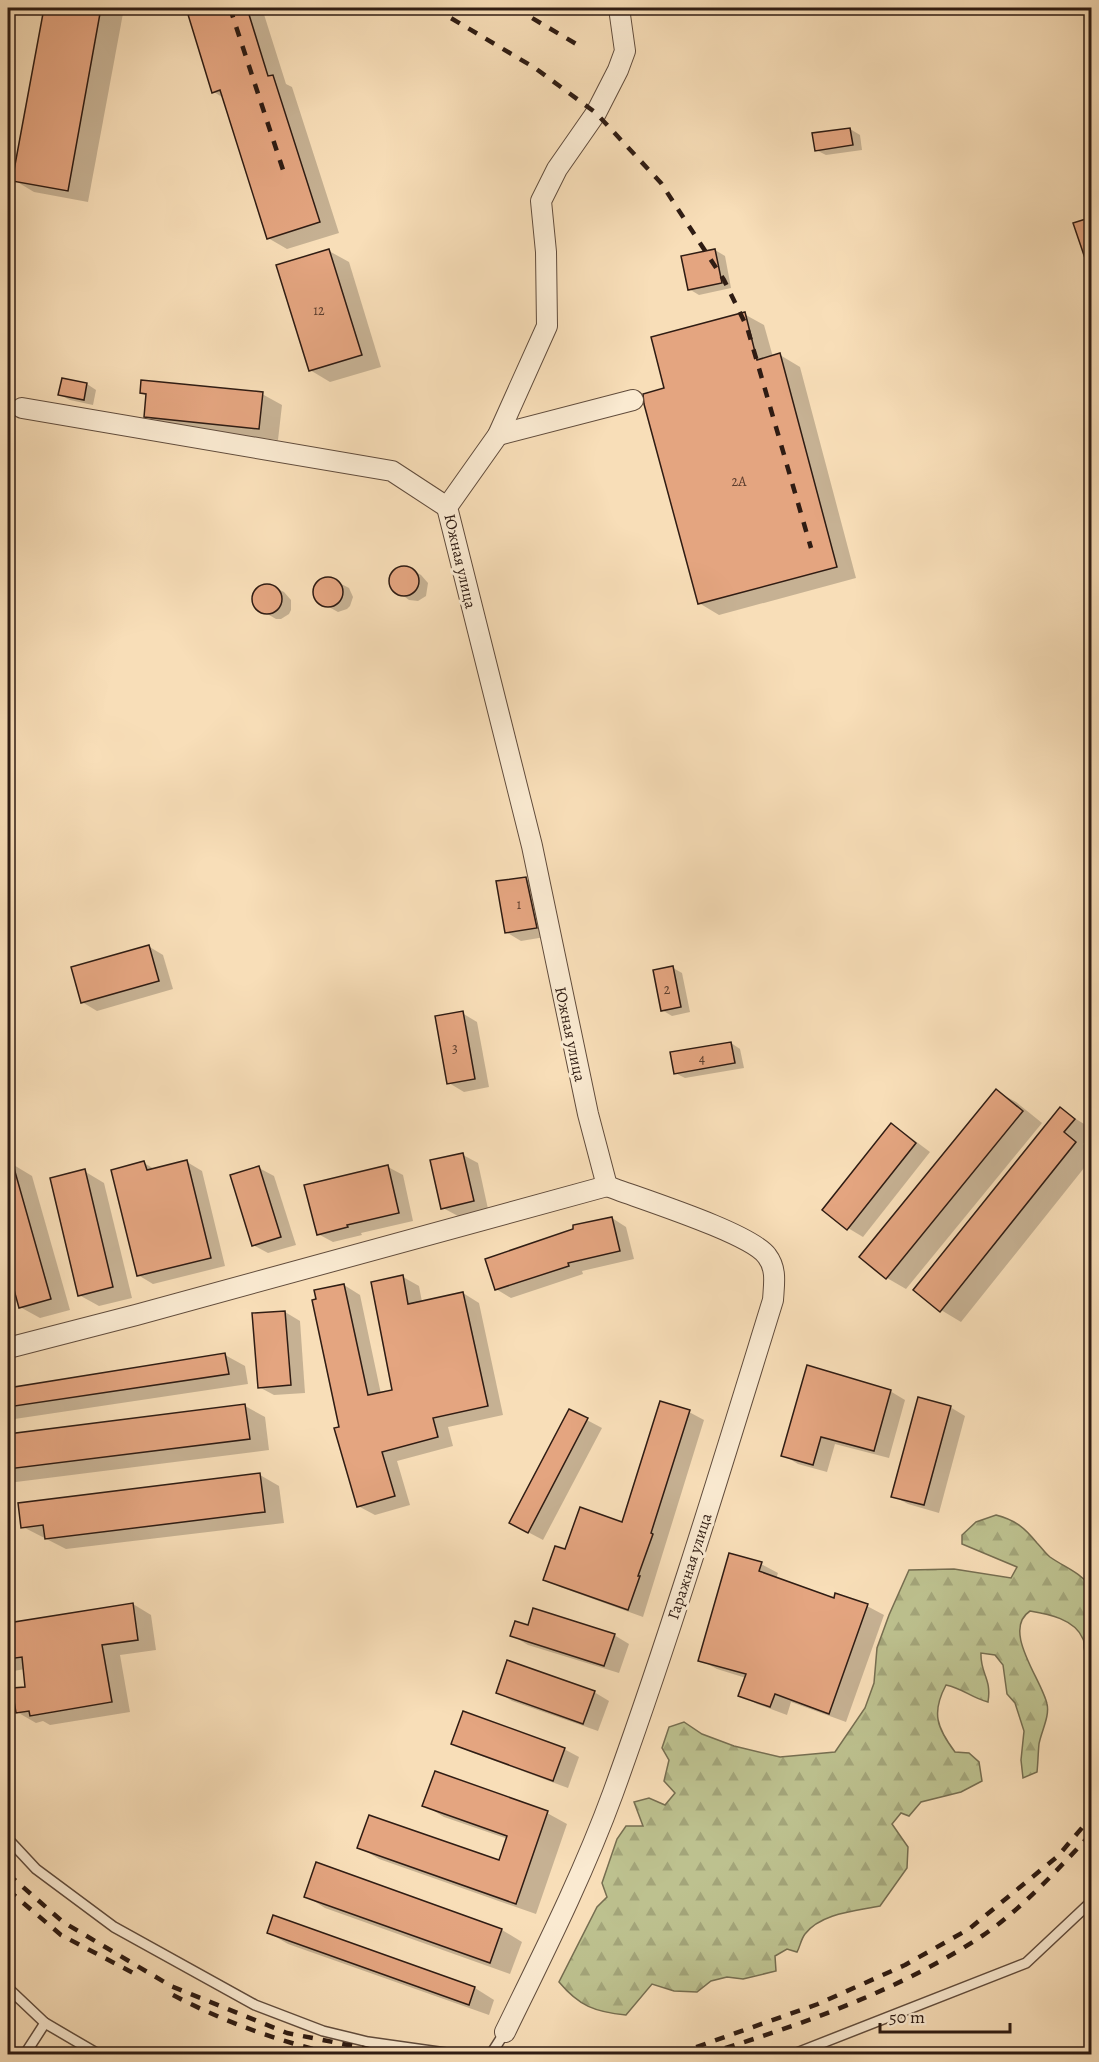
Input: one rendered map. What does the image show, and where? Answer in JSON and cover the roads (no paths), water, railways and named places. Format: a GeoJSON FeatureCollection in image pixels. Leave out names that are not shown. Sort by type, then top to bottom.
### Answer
{"type":"FeatureCollection","features":[{"type":"Feature","properties":{"kind":"street","name":"Южная улица"},"geometry":{"type":"LineString","coordinates":[[607,1186],[588,1114],[532,846],[447,507],[498,435],[547,326],[546,252],[541,201],[557,169],[596,113],[618,70],[625,51],[619,8]]}},
{"type":"Feature","properties":{"kind":"street"},"geometry":{"type":"LineString","coordinates":[[498,435],[633,400]]}},
{"type":"Feature","properties":{"kind":"street"},"geometry":{"type":"LineString","coordinates":[[21,408],[392,471],[447,507]]}},
{"type":"Feature","properties":{"kind":"street"},"geometry":{"type":"LineString","coordinates":[[8,1348],[607,1186]]}},
{"type":"Feature","properties":{"kind":"street","name":"Гаражная улица"},"geometry":{"type":"LineString","coordinates":[[505,2032],[562,1916],[613,1794],[695,1550],[773,1300],[775,1271],[767,1254],[743,1237],[607,1186]]}},
{"type":"Feature","properties":{"kind":"lane"},"geometry":{"type":"LineString","coordinates":[[8,1839],[36,1869],[114,1927],[255,2005],[323,2031],[368,2042],[453,2055]]}},
{"type":"Feature","properties":{"kind":"lane"},"geometry":{"type":"LineString","coordinates":[[794,2055],[1026,1963],[1092,1901]]}},
{"type":"Feature","properties":{"kind":"lane"},"geometry":{"type":"LineString","coordinates":[[8,1988],[45,2023],[98,2055]]}},
{"type":"Feature","properties":{"kind":"lane"},"geometry":{"type":"LineString","coordinates":[[25,2055],[45,2023]]}},
{"type":"Feature","properties":{"kind":"lane"},"geometry":{"type":"LineString","coordinates":[[491,2055],[505,2032]]}},
{"type":"Feature","properties":{"kind":"railway"},"geometry":{"type":"LineString","coordinates":[[230,8],[284,173]]}},
{"type":"Feature","properties":{"kind":"railway"},"geometry":{"type":"LineString","coordinates":[[434,8],[535,68],[596,113],[661,183],[724,280],[747,327],[811,548]]}},
{"type":"Feature","properties":{"kind":"railway"},"geometry":{"type":"LineString","coordinates":[[515,8],[578,45]]}},
{"type":"Feature","properties":{"kind":"railway"},"geometry":{"type":"LineString","coordinates":[[657,2054],[688,2050],[818,2004],[905,1965],[969,1929],[1058,1856],[1092,1816]]}},
{"type":"Feature","properties":{"kind":"railway"},"geometry":{"type":"LineString","coordinates":[[706,2054],[848,2005],[917,1974],[950,1956],[997,1925],[1040,1888],[1092,1833]]}},
{"type":"Feature","properties":{"kind":"railway"},"geometry":{"type":"LineString","coordinates":[[8,1874],[63,1922],[171,1986],[287,2033],[394,2054]]}},
{"type":"Feature","properties":{"kind":"railway"},"geometry":{"type":"LineString","coordinates":[[8,1890],[61,1935],[139,1976]]}},
{"type":"Feature","properties":{"kind":"railway"},"geometry":{"type":"LineString","coordinates":[[173,1995],[252,2030],[333,2054]]}}]}
